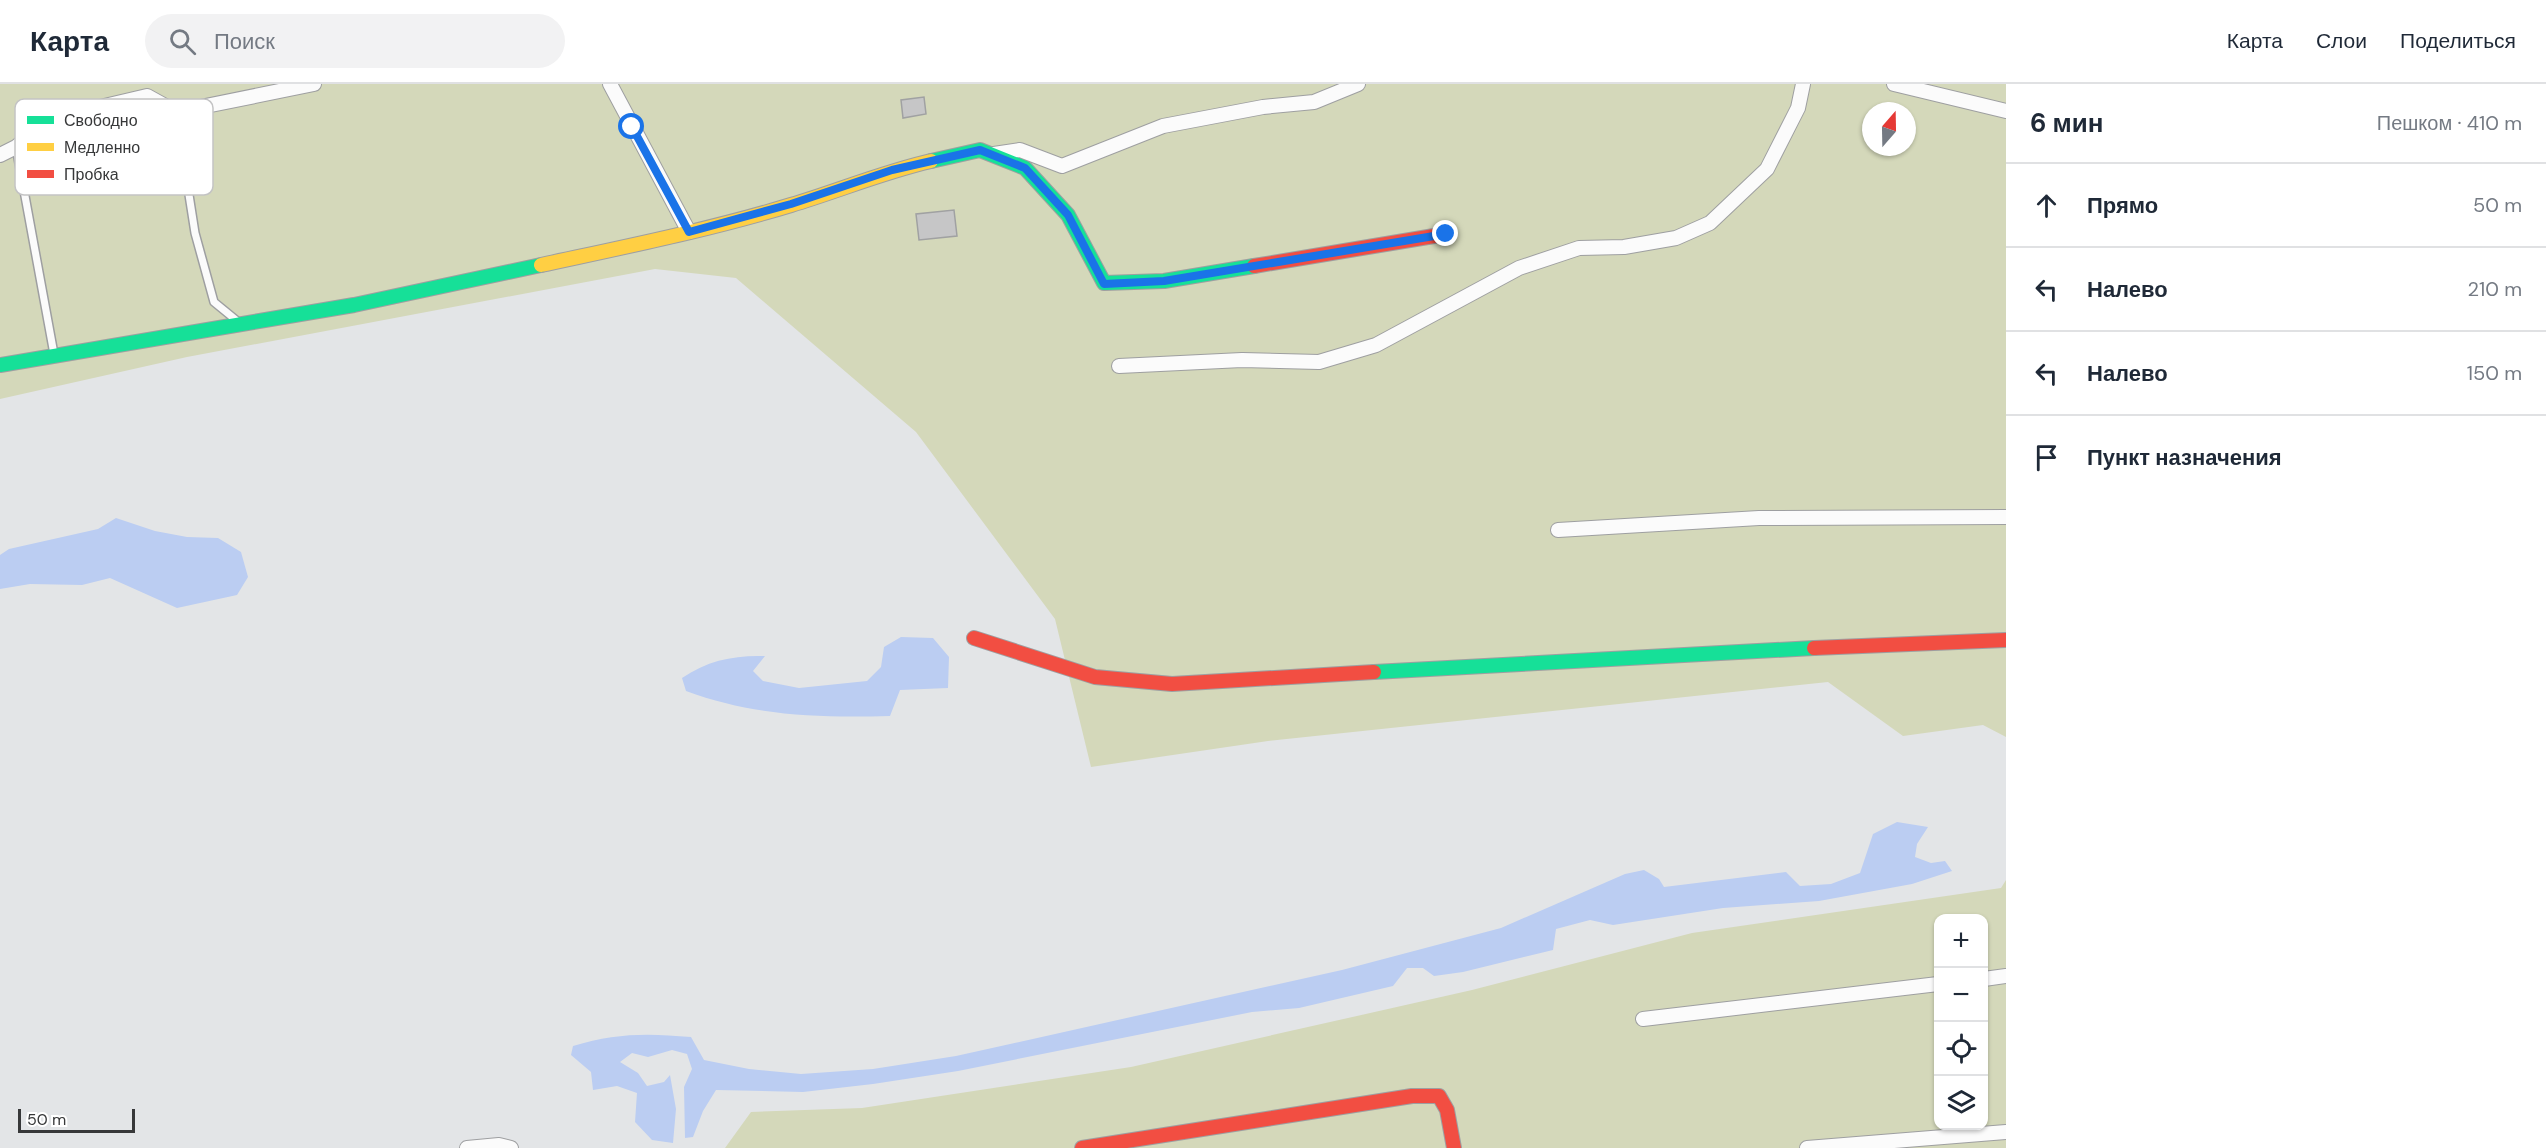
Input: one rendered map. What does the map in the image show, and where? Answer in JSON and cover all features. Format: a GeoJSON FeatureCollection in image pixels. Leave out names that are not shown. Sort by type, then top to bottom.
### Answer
{"type":"FeatureCollection","features":[{"type":"Feature","properties":{"kind":"street"},"geometry":{"type":"LineString","coordinates":[[213,104],[314,84]]}},
{"type":"Feature","properties":{"kind":"street"},"geometry":{"type":"LineString","coordinates":[[610,84],[689,232]]}},
{"type":"Feature","properties":{"kind":"street"},"geometry":{"type":"LineString","coordinates":[[992,155],[1020,150],[1062,166],[1163,126],[1263,107],[1314,102],[1358,84]]}},
{"type":"Feature","properties":{"kind":"street"},"geometry":{"type":"LineString","coordinates":[[1119,366],[1242,360],[1319,362],[1376,345],[1519,268],[1579,248],[1624,247],[1676,238],[1710,223],[1767,169],[1797,108],[1803,84]]}},
{"type":"Feature","properties":{"kind":"street"},"geometry":{"type":"LineString","coordinates":[[1894,84],[2006,111]]}},
{"type":"Feature","properties":{"kind":"street"},"geometry":{"type":"LineString","coordinates":[[134,99],[147,96],[152,99]]}},
{"type":"Feature","properties":{"kind":"street"},"geometry":{"type":"LineString","coordinates":[[0,154],[15,147]]}},
{"type":"Feature","properties":{"kind":"street"},"geometry":{"type":"LineString","coordinates":[[0,365],[389,298],[689,232],[791,204],[892,170],[980,150],[1025,168],[1068,215],[1104,284],[1164,281],[1446,234]]}},
{"type":"Feature","properties":{"kind":"street"},"geometry":{"type":"LineString","coordinates":[[1558,530],[1759,518],[2006,517]]}},
{"type":"Feature","properties":{"kind":"street"},"geometry":{"type":"LineString","coordinates":[[974,638],[1095,677],[1172,684],[1742,651],[2006,640]]}},
{"type":"Feature","properties":{"kind":"street"},"geometry":{"type":"LineString","coordinates":[[1988,978],[2006,976]]}},
{"type":"Feature","properties":{"kind":"street"},"geometry":{"type":"LineString","coordinates":[[1643,1019],[1934,984]]}},
{"type":"Feature","properties":{"kind":"street"},"geometry":{"type":"LineString","coordinates":[[1082,1148],[1412,1096],[1439,1096],[1448,1110],[1454,1148]]}},
{"type":"Feature","properties":{"kind":"street"},"geometry":{"type":"LineString","coordinates":[[1807,1148],[2006,1132]]}},
{"type":"Feature","properties":{"kind":"street"},"geometry":{"type":"LineString","coordinates":[[467,1148],[498,1145],[511,1148]]}},
{"type":"Feature","properties":{"kind":"lane"},"geometry":{"type":"LineString","coordinates":[[25,195],[54,357]]}},
{"type":"Feature","properties":{"kind":"lane"},"geometry":{"type":"LineString","coordinates":[[189,195],[195,232],[214,302],[241,323]]}},
{"type":"Feature","properties":{"kind":"green space"},"geometry":{"type":"Polygon","coordinates":[[[0,84],[2006,84],[2006,737],[1983,725],[1903,736],[1828,682],[1268,741],[1091,767],[1055,619],[916,432],[736,278],[655,269],[187,357],[0,399],[0,84]]]}},
{"type":"Feature","properties":{"kind":"green space"},"geometry":{"type":"Polygon","coordinates":[[[2006,880],[2006,1148],[725,1148],[751,1112],[862,1108],[1131,1067],[1472,990],[1692,933],[2001,888],[2006,880]]]}},
{"type":"Feature","properties":{"kind":"water"},"geometry":{"type":"Polygon","coordinates":[[[116,518],[155,531],[187,537],[218,538],[241,552],[248,577],[237,595],[177,608],[110,578],[82,585],[30,584],[0,589],[0,555],[9,549],[98,529],[116,518]]]}},
{"type":"Feature","properties":{"kind":"water"},"geometry":{"type":"Polygon","coordinates":[[[901,637],[933,638],[949,657],[948,688],[900,690],[890,716],[812,716],[736,706],[686,691],[682,678],[702,667],[722,660],[743,656],[765,656],[753,671],[763,681],[799,688],[867,681],[881,667],[884,647],[901,637]]]}},
{"type":"Feature","properties":{"kind":"water"},"geometry":{"type":"Polygon","coordinates":[[[1897,822],[1928,827],[1917,844],[1915,857],[1931,863],[1945,861],[1952,871],[1912,884],[1819,901],[1723,908],[1613,925],[1590,920],[1556,929],[1553,950],[1463,972],[1434,976],[1423,968],[1407,968],[1393,986],[1299,1008],[1252,1012],[958,1071],[803,1092],[716,1090],[703,1111],[693,1137],[685,1138],[684,1087],[692,1069],[687,1054],[672,1050],[648,1057],[632,1053],[620,1062],[638,1073],[647,1086],[664,1082],[670,1075],[676,1109],[673,1143],[652,1140],[635,1122],[637,1093],[617,1086],[593,1090],[591,1072],[571,1055],[573,1046],[588,1042],[617,1036],[660,1035],[691,1037],[704,1060],[749,1069],[801,1074],[873,1069],[956,1056],[1342,970],[1501,928],[1625,874],[1644,870],[1659,879],[1664,887],[1786,872],[1800,886],[1831,884],[1860,873],[1873,834],[1897,822]]]}},
{"type":"Feature","properties":{"kind":"building"},"geometry":{"type":"Polygon","coordinates":[[[924,97],[926,114],[903,118],[901,100],[924,97]]]}},
{"type":"Feature","properties":{"kind":"building"},"geometry":{"type":"Polygon","coordinates":[[[954,210],[957,236],[919,240],[916,214],[954,210]]]}},
{"type":"Feature","properties":{"kind":"traffic: fast"},"geometry":{"type":"LineString","coordinates":[[931,161],[980,150],[1025,168],[1068,215],[1104,283],[1164,281],[1254,266]]}},
{"type":"Feature","properties":{"kind":"traffic: fast"},"geometry":{"type":"LineString","coordinates":[[0,365],[354,305],[541,265]]}},
{"type":"Feature","properties":{"kind":"traffic: fast"},"geometry":{"type":"LineString","coordinates":[[1374,672],[1814,648]]}},
{"type":"Feature","properties":{"kind":"traffic: slow"},"geometry":{"type":"LineString","coordinates":[[541,265],[729,222],[931,161]]}},
{"type":"Feature","properties":{"kind":"traffic: jam"},"geometry":{"type":"LineString","coordinates":[[1254,266],[1446,234]]}},
{"type":"Feature","properties":{"kind":"traffic: jam"},"geometry":{"type":"LineString","coordinates":[[974,638],[1095,677],[1172,684],[1374,672]]}},
{"type":"Feature","properties":{"kind":"traffic: jam"},"geometry":{"type":"LineString","coordinates":[[1814,648],[2006,640]]}},
{"type":"Feature","properties":{"kind":"traffic: jam"},"geometry":{"type":"LineString","coordinates":[[1082,1148],[1412,1096],[1439,1096],[1447,1110],[1454,1148]]}},
{"type":"Feature","properties":{"kind":"route"},"geometry":{"type":"LineString","coordinates":[[632,127],[689,232],[791,204],[892,170],[980,150],[1025,168],[1068,215],[1104,284],[1164,281],[1446,234]]}}]}
